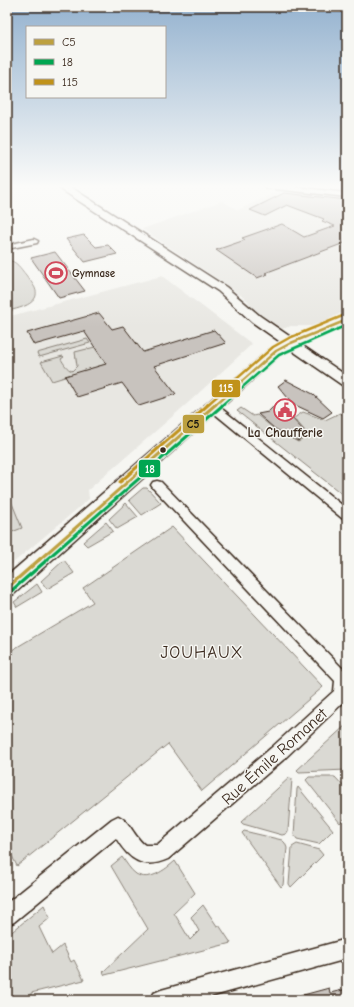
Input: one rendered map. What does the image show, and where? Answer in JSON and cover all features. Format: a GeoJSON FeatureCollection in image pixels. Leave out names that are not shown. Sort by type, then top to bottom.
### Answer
{"type":"FeatureCollection","features":[{"type":"Feature","properties":{"kind":"main road"},"geometry":{"type":"LineString","coordinates":[[141,233],[222,289],[256,319],[347,382]]}},
{"type":"Feature","properties":{"kind":"main road"},"geometry":{"type":"LineString","coordinates":[[7,588],[276,351],[291,343],[347,320]]}},
{"type":"Feature","properties":{"kind":"street"},"geometry":{"type":"LineString","coordinates":[[7,247],[34,241]]}},
{"type":"Feature","properties":{"kind":"street"},"geometry":{"type":"LineString","coordinates":[[213,406],[347,516]]}},
{"type":"Feature","properties":{"kind":"street","name":"Rue Émile Romanet"},"geometry":{"type":"LineString","coordinates":[[7,915],[118,825],[130,843],[141,854],[155,856],[162,853],[277,754],[341,695],[343,683],[340,676],[157,485]]}},
{"type":"Feature","properties":{"kind":"street"},"geometry":{"type":"LineString","coordinates":[[161,1000],[347,949]]}},
{"type":"Feature","properties":{"kind":"shaded area"},"geometry":{"type":"Polygon","coordinates":[[[148,233],[347,233],[347,310],[317,326],[291,326],[282,329],[253,309],[247,300],[148,233]]]}},
{"type":"Feature","properties":{"kind":"shaded area"},"geometry":{"type":"Polygon","coordinates":[[[7,260],[16,263],[20,267],[35,288],[36,294],[32,302],[27,305],[7,311],[7,260]]]}},
{"type":"Feature","properties":{"kind":"shaded area"},"geometry":{"type":"Polygon","coordinates":[[[162,276],[252,344],[189,402],[88,490],[89,499],[7,568],[7,317],[162,276]]]}},
{"type":"Feature","properties":{"kind":"shaded area"},"geometry":{"type":"Polygon","coordinates":[[[87,339],[90,343],[39,357],[37,353],[87,339]]]}},
{"type":"Feature","properties":{"kind":"shaded area"},"geometry":{"type":"Polygon","coordinates":[[[95,347],[106,364],[52,381],[41,362],[63,356],[64,357],[61,359],[64,364],[72,371],[77,366],[75,352],[95,347]]]}},
{"type":"Feature","properties":{"kind":"shaded area"},"geometry":{"type":"Polygon","coordinates":[[[241,408],[253,416],[257,415],[273,428],[298,442],[309,436],[294,418],[303,412],[325,420],[340,413],[347,417],[347,498],[237,411],[241,408]]]}},
{"type":"Feature","properties":{"kind":"shaded area"},"geometry":{"type":"Polygon","coordinates":[[[143,488],[147,488],[161,503],[142,515],[129,500],[143,488]]]}},
{"type":"Feature","properties":{"kind":"shaded area"},"geometry":{"type":"Polygon","coordinates":[[[7,491],[22,528],[7,534],[7,491]]]}},
{"type":"Feature","properties":{"kind":"shaded area"},"geometry":{"type":"Polygon","coordinates":[[[126,503],[138,517],[117,529],[109,519],[126,503]]]}},
{"type":"Feature","properties":{"kind":"shaded area"},"geometry":{"type":"Polygon","coordinates":[[[106,522],[113,531],[87,546],[83,542],[106,522]]]}},
{"type":"Feature","properties":{"kind":"shaded area"},"geometry":{"type":"Polygon","coordinates":[[[172,527],[323,687],[202,791],[168,744],[17,866],[7,846],[7,653],[93,602],[83,588],[172,527]]]}},
{"type":"Feature","properties":{"kind":"shaded area"},"geometry":{"type":"Polygon","coordinates":[[[64,560],[74,573],[47,589],[41,581],[64,560]]]}},
{"type":"Feature","properties":{"kind":"shaded area"},"geometry":{"type":"Polygon","coordinates":[[[37,584],[42,592],[17,607],[14,602],[37,584]]]}},
{"type":"Feature","properties":{"kind":"shaded area"},"geometry":{"type":"Polygon","coordinates":[[[347,724],[347,770],[299,772],[297,770],[347,724]]]}},
{"type":"Feature","properties":{"kind":"shaded area"},"geometry":{"type":"Polygon","coordinates":[[[290,777],[292,779],[288,831],[286,834],[282,835],[243,824],[241,822],[290,777]]]}},
{"type":"Feature","properties":{"kind":"shaded area"},"geometry":{"type":"Polygon","coordinates":[[[309,777],[335,777],[347,790],[347,816],[340,823],[306,780],[309,777]]]}},
{"type":"Feature","properties":{"kind":"shaded area"},"geometry":{"type":"Polygon","coordinates":[[[298,787],[333,830],[319,844],[297,839],[294,835],[298,787]]]}},
{"type":"Feature","properties":{"kind":"shaded area"},"geometry":{"type":"Polygon","coordinates":[[[244,831],[282,840],[285,843],[287,848],[283,885],[281,887],[242,833],[244,831]]]}},
{"type":"Feature","properties":{"kind":"shaded area"},"geometry":{"type":"Polygon","coordinates":[[[297,844],[319,850],[323,855],[291,887],[289,884],[292,847],[297,844]]]}},
{"type":"Feature","properties":{"kind":"shaded area"},"geometry":{"type":"Polygon","coordinates":[[[122,857],[136,874],[146,877],[157,874],[175,861],[195,893],[174,913],[190,940],[199,931],[191,917],[203,905],[231,943],[105,975],[103,972],[148,929],[111,866],[122,857]]]}},
{"type":"Feature","properties":{"kind":"shaded area"},"geometry":{"type":"Polygon","coordinates":[[[44,905],[50,918],[39,927],[52,954],[63,945],[71,962],[74,960],[84,980],[31,993],[31,1000],[7,1000],[7,936],[44,905]]]}},
{"type":"Feature","properties":{"kind":"building"},"geometry":{"type":"Polygon","coordinates":[[[256,233],[297,233],[304,237],[315,233],[347,233],[347,242],[265,273],[268,274],[257,278],[216,250],[245,240],[242,238],[256,233]]]}},
{"type":"Feature","properties":{"kind":"building"},"geometry":{"type":"Polygon","coordinates":[[[84,235],[96,247],[108,245],[117,254],[85,262],[66,239],[84,235]]]}},
{"type":"Feature","properties":{"kind":"building","name":"Gymnase"},"geometry":{"type":"Polygon","coordinates":[[[55,252],[85,291],[59,298],[31,258],[55,252]]]}},
{"type":"Feature","properties":{"kind":"building"},"geometry":{"type":"Polygon","coordinates":[[[99,313],[112,329],[123,326],[143,352],[214,330],[226,343],[154,366],[176,394],[139,406],[122,383],[77,397],[65,376],[106,364],[84,331],[34,345],[27,333],[99,313]]]}},
{"type":"Feature","properties":{"kind":"building"},"geometry":{"type":"Polygon","coordinates":[[[286,380],[313,394],[332,412],[323,418],[293,404],[278,386],[286,380]]]}},
{"type":"Feature","properties":{"kind":"building"},"geometry":{"type":"Polygon","coordinates":[[[274,406],[289,415],[307,434],[298,441],[275,429],[258,414],[268,412],[274,406]]]}},
{"type":"Feature","properties":{"kind":"building"},"geometry":{"type":"Polygon","coordinates":[[[329,988],[330,993],[347,989],[347,1000],[296,1000],[296,997],[329,988]]]}},
{"type":"Feature","properties":{"kind":"transit line","name":"115"},"geometry":{"type":"LineString","coordinates":[[120,482],[273,347],[289,338],[345,315]]}},
{"type":"Feature","properties":{"kind":"transit line","name":"C5"},"geometry":{"type":"LineString","coordinates":[[7,588],[276,351],[291,343],[347,320]]}},
{"type":"Feature","properties":{"kind":"transit line","name":"18"},"geometry":{"type":"LineString","coordinates":[[10,592],[279,355],[347,325]]}},
{"type":"Feature","properties":{"kind":"place","name":"Gymnase"},"geometry":{"type":"Point","coordinates":[56,273]}},
{"type":"Feature","properties":{"kind":"place","name":"La Chaufferie"},"geometry":{"type":"Point","coordinates":[285,410]}},
{"type":"Feature","properties":{"kind":"district","name":"JOUHAUX"},"geometry":{"type":"Point","coordinates":[202,652]}}]}
